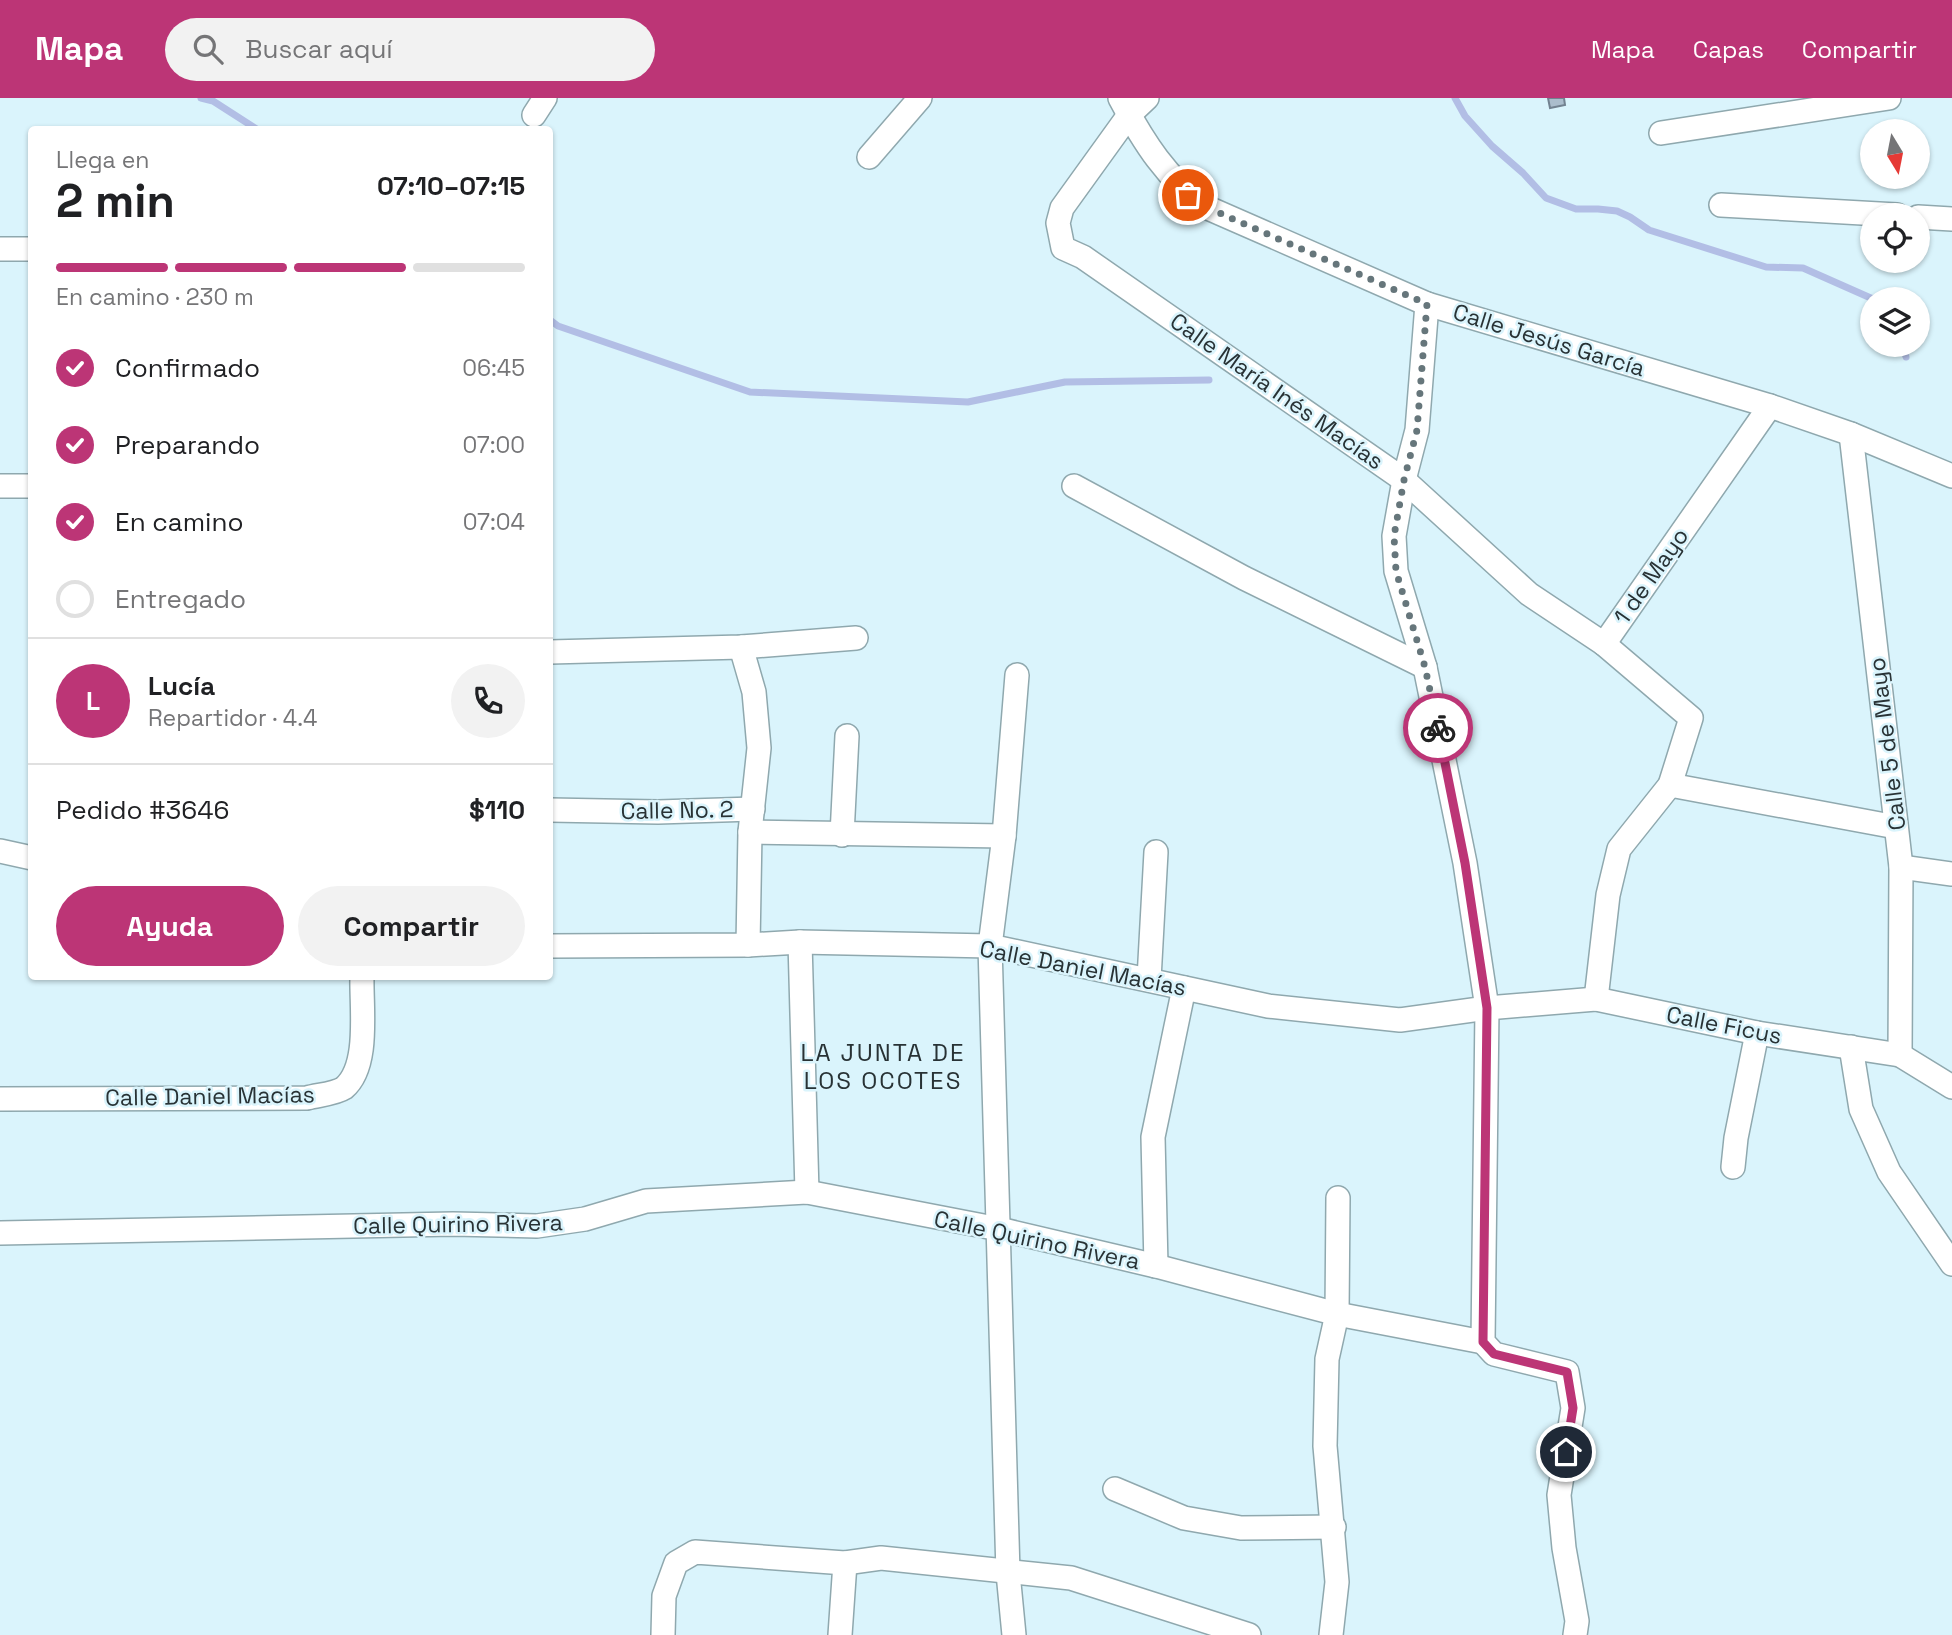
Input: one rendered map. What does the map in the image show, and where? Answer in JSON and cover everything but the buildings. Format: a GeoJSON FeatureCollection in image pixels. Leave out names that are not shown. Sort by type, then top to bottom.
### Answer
{"type":"FeatureCollection","features":[{"type":"Feature","properties":{"kind":"street"},"geometry":{"type":"LineString","coordinates":[[869,157],[920,98]]}},
{"type":"Feature","properties":{"kind":"street"},"geometry":{"type":"LineString","coordinates":[[1125,106],[1147,98]]}},
{"type":"Feature","properties":{"kind":"street"},"geometry":{"type":"LineString","coordinates":[[1661,133],[1889,98]]}},
{"type":"Feature","properties":{"kind":"street","name":"Calle Jesús García"},"geometry":{"type":"LineString","coordinates":[[1125,106],[1154,158],[1188,195],[1208,208],[1427,304],[1770,406],[1952,476]]}},
{"type":"Feature","properties":{"kind":"street","name":"Calle María Inés Macías"},"geometry":{"type":"LineString","coordinates":[[1125,106],[1062,208],[1059,223],[1063,248],[1095,265],[1404,480],[1529,594],[1604,644]]}},
{"type":"Feature","properties":{"kind":"street"},"geometry":{"type":"LineString","coordinates":[[1721,205],[1860,213]]}},
{"type":"Feature","properties":{"kind":"street"},"geometry":{"type":"LineString","coordinates":[[1930,218],[1952,219]]}},
{"type":"Feature","properties":{"kind":"street"},"geometry":{"type":"LineString","coordinates":[[0,249],[28,249]]}},
{"type":"Feature","properties":{"kind":"street"},"geometry":{"type":"LineString","coordinates":[[1427,304],[1417,430],[1404,480],[1394,536],[1396,571],[1425,667],[1465,863],[1487,1008],[1483,1342]]}},
{"type":"Feature","properties":{"kind":"street","name":"1 de Mayo"},"geometry":{"type":"LineString","coordinates":[[1597,999],[1608,895],[1619,849],[1670,785],[1691,718],[1604,644],[1770,406]]}},
{"type":"Feature","properties":{"kind":"street","name":"Calle 5 de Mayo"},"geometry":{"type":"LineString","coordinates":[[1851,435],[1901,867],[1900,1055]]}},
{"type":"Feature","properties":{"kind":"street"},"geometry":{"type":"LineString","coordinates":[[0,486],[28,486]]}},
{"type":"Feature","properties":{"kind":"street"},"geometry":{"type":"LineString","coordinates":[[1074,486],[1244,578],[1425,667]]}},
{"type":"Feature","properties":{"kind":"street"},"geometry":{"type":"LineString","coordinates":[[553,652],[741,647],[856,638]]}},
{"type":"Feature","properties":{"kind":"street"},"geometry":{"type":"LineString","coordinates":[[741,647],[754,692],[759,748],[753,809]]}},
{"type":"Feature","properties":{"kind":"street"},"geometry":{"type":"LineString","coordinates":[[1014,1635],[1008,1573],[990,946],[1004,836],[1017,675]]}},
{"type":"Feature","properties":{"kind":"street"},"geometry":{"type":"LineString","coordinates":[[842,835],[847,736]]}},
{"type":"Feature","properties":{"kind":"street"},"geometry":{"type":"LineString","coordinates":[[1670,785],[1896,827]]}},
{"type":"Feature","properties":{"kind":"street","name":"Calle No. 2"},"geometry":{"type":"LineString","coordinates":[[553,810],[658,812],[753,809],[750,832],[748,945]]}},
{"type":"Feature","properties":{"kind":"street"},"geometry":{"type":"LineString","coordinates":[[750,832],[1004,836]]}},
{"type":"Feature","properties":{"kind":"street"},"geometry":{"type":"LineString","coordinates":[[0,851],[28,857]]}},
{"type":"Feature","properties":{"kind":"street"},"geometry":{"type":"LineString","coordinates":[[1149,979],[1156,852]]}},
{"type":"Feature","properties":{"kind":"street"},"geometry":{"type":"LineString","coordinates":[[1901,867],[1952,874]]}},
{"type":"Feature","properties":{"kind":"street"},"geometry":{"type":"LineString","coordinates":[[800,942],[807,1192]]}},
{"type":"Feature","properties":{"kind":"street","name":"Calle Daniel Macías"},"geometry":{"type":"LineString","coordinates":[[553,946],[748,945],[800,942],[990,946],[1268,1006],[1400,1020],[1487,1008]]}},
{"type":"Feature","properties":{"kind":"street","name":"Calle Daniel Macías"},"geometry":{"type":"LineString","coordinates":[[0,1099],[307,1098],[342,1090],[354,1077],[361,1057],[362,980]]}},
{"type":"Feature","properties":{"kind":"street","name":"Calle Quirino Rivera"},"geometry":{"type":"LineString","coordinates":[[1157,1266],[1153,1137],[1184,988]]}},
{"type":"Feature","properties":{"kind":"street","name":"Calle Ficus"},"geometry":{"type":"LineString","coordinates":[[1487,1008],[1597,999],[1757,1033],[1900,1055],[1952,1087]]}},
{"type":"Feature","properties":{"kind":"street"},"geometry":{"type":"LineString","coordinates":[[1733,1167],[1736,1138],[1757,1033]]}},
{"type":"Feature","properties":{"kind":"street"},"geometry":{"type":"LineString","coordinates":[[1851,1046],[1861,1109],[1889,1172],[1952,1264]]}},
{"type":"Feature","properties":{"kind":"street","name":"Calle Quirino Rivera"},"geometry":{"type":"LineString","coordinates":[[0,1233],[453,1224],[537,1226],[585,1219],[646,1200],[807,1192],[999,1229],[1157,1266],[1337,1314],[1483,1342],[1494,1354],[1567,1372],[1573,1408],[1559,1495],[1564,1548],[1577,1621],[1575,1635]]}},
{"type":"Feature","properties":{"kind":"street"},"geometry":{"type":"LineString","coordinates":[[1331,1635],[1338,1582],[1325,1434],[1327,1359],[1337,1314],[1338,1198]]}},
{"type":"Feature","properties":{"kind":"street"},"geometry":{"type":"LineString","coordinates":[[1115,1489],[1184,1518],[1241,1528],[1334,1527]]}},
{"type":"Feature","properties":{"kind":"street"},"geometry":{"type":"LineString","coordinates":[[663,1635],[664,1596],[676,1563],[695,1552],[845,1563],[880,1558],[1071,1578],[1249,1635]]}},
{"type":"Feature","properties":{"kind":"street"},"geometry":{"type":"LineString","coordinates":[[840,1635],[845,1563]]}},
{"type":"Feature","properties":{"kind":"waterway"},"geometry":{"type":"LineString","coordinates":[[201,98],[213,101],[252,126]]}},
{"type":"Feature","properties":{"kind":"waterway"},"geometry":{"type":"LineString","coordinates":[[1455,98],[1465,116],[1492,146],[1546,198],[1576,209],[1617,211],[1649,230],[1766,267],[1803,268],[1860,293]]}},
{"type":"Feature","properties":{"kind":"waterway"},"geometry":{"type":"LineString","coordinates":[[553,322],[750,392],[968,402],[1065,382],[1209,380]]}},
{"type":"Feature","properties":{"kind":"way so far"},"geometry":{"type":"LineString","coordinates":[[1188,195],[1208,208],[1427,304],[1417,430],[1404,480],[1394,536],[1396,571],[1425,667],[1438,728]]}},
{"type":"Feature","properties":{"kind":"district","name":"LA JUNTA DE LOS OCOTES"},"geometry":{"type":"Point","coordinates":[883,1066]}},
{"type":"Feature","properties":{"kind":"route"},"geometry":{"type":"LineString","coordinates":[[1438,728],[1465,863],[1487,1008],[1483,1342],[1494,1354],[1567,1372],[1573,1408],[1566,1452]]}}]}
